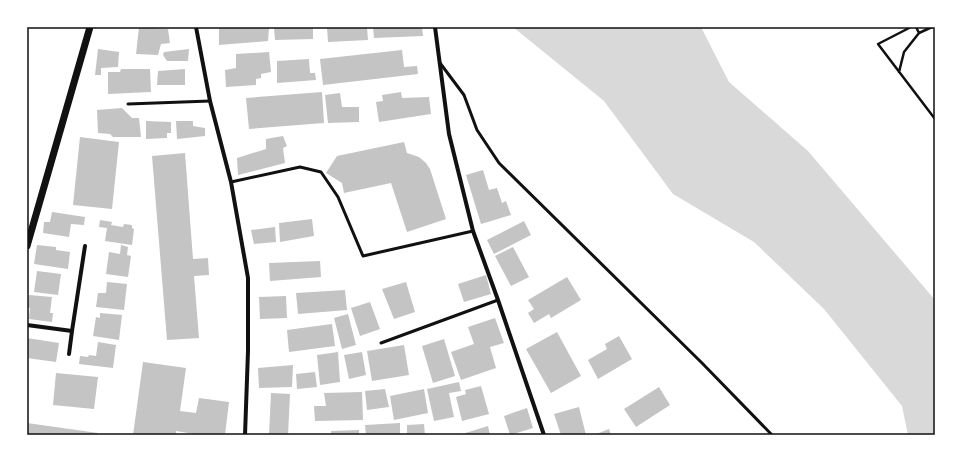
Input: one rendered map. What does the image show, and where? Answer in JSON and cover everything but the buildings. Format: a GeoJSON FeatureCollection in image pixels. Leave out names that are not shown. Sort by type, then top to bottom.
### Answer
{"type":"FeatureCollection","features":[{"type":"Feature","properties":{"kind":"street"},"geometry":{"type":"LineString","coordinates":[[27,246],[90,27]]}},
{"type":"Feature","properties":{"kind":"street"},"geometry":{"type":"LineString","coordinates":[[196,27],[210,101],[231,182],[248,278],[248,351],[245,435]]}},
{"type":"Feature","properties":{"kind":"street"},"geometry":{"type":"LineString","coordinates":[[435,27],[449,134],[473,231],[544,435]]}},
{"type":"Feature","properties":{"kind":"street"},"geometry":{"type":"LineString","coordinates":[[69,354],[85,246]]}},
{"type":"Feature","properties":{"kind":"street"},"geometry":{"type":"LineString","coordinates":[[27,325],[72,331]]}},
{"type":"Feature","properties":{"kind":"lane"},"geometry":{"type":"LineString","coordinates":[[440,63],[464,95],[477,130],[499,163],[697,357],[772,435]]}},
{"type":"Feature","properties":{"kind":"lane"},"geometry":{"type":"LineString","coordinates":[[128,104],[210,101]]}},
{"type":"Feature","properties":{"kind":"lane"},"geometry":{"type":"LineString","coordinates":[[231,182],[300,167],[321,172],[338,197],[363,256],[473,231]]}},
{"type":"Feature","properties":{"kind":"lane"},"geometry":{"type":"LineString","coordinates":[[381,343],[498,300]]}},
{"type":"Feature","properties":{"kind":"path"},"geometry":{"type":"LineString","coordinates":[[911,27],[878,44],[935,119]]}},
{"type":"Feature","properties":{"kind":"path"},"geometry":{"type":"LineString","coordinates":[[916,27],[919,33]]}},
{"type":"Feature","properties":{"kind":"path"},"geometry":{"type":"LineString","coordinates":[[899,72],[904,52],[919,33],[932,27]]}},
{"type":"Feature","properties":{"kind":"shaded area"},"geometry":{"type":"Polygon","coordinates":[[[513,27],[701,27],[729,82],[808,151],[935,300],[935,435],[908,435],[902,406],[824,309],[754,242],[673,194],[604,101],[513,27]]]}}]}
